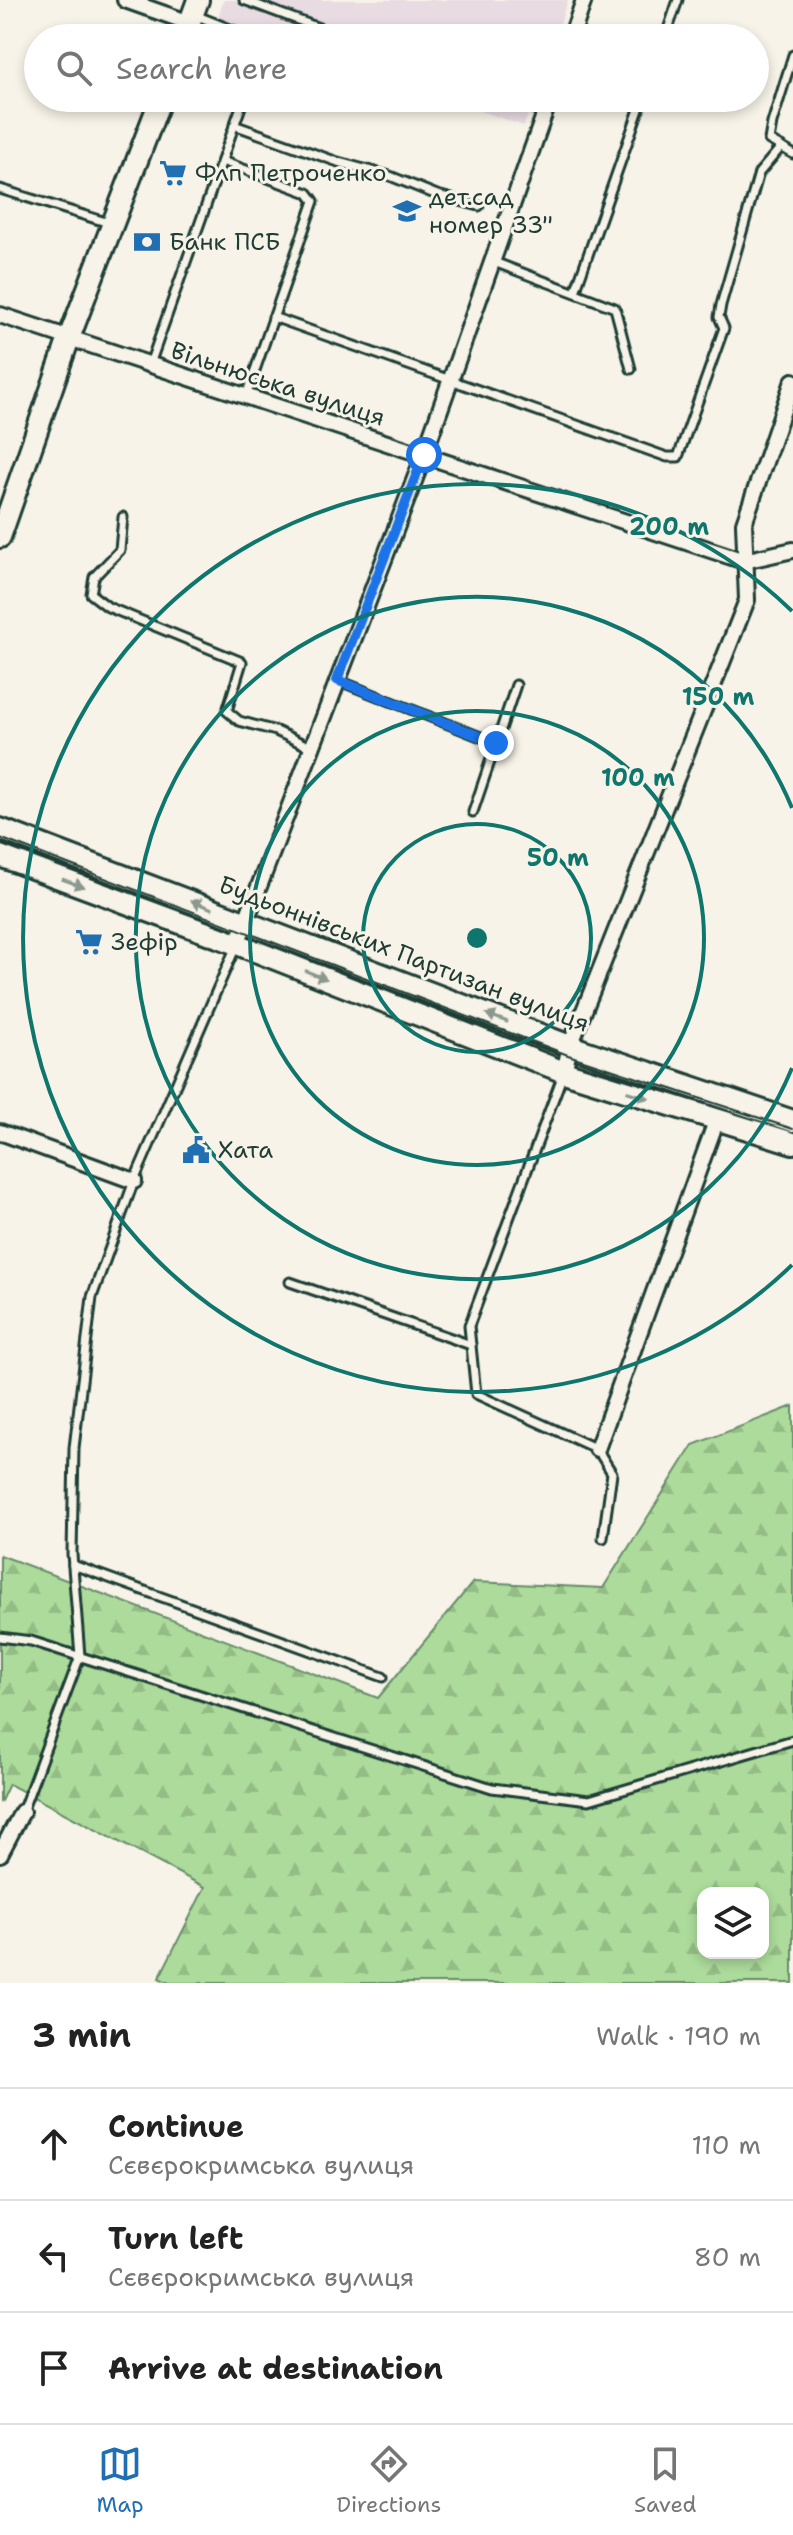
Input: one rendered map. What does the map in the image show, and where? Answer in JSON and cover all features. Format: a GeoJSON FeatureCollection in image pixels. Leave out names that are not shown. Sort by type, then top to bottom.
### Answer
{"type":"FeatureCollection","features":[{"type":"Feature","properties":{"kind":"main road"},"geometry":{"type":"LineString","coordinates":[[0,537],[69,338],[156,112]]}},
{"type":"Feature","properties":{"kind":"main road","name":"Будьоннівських Партизан вулиця"},"geometry":{"type":"LineString","coordinates":[[0,829],[570,1046],[793,1121]]}},
{"type":"Feature","properties":{"kind":"main road","name":"Будьоннівських Партизан вулиця"},"geometry":{"type":"LineString","coordinates":[[0,856],[237,944],[564,1072],[793,1143]]}},
{"type":"Feature","properties":{"kind":"street"},"geometry":{"type":"LineString","coordinates":[[125,0],[191,19]]}},
{"type":"Feature","properties":{"kind":"street"},"geometry":{"type":"LineString","coordinates":[[576,24],[584,0]]}},
{"type":"Feature","properties":{"kind":"street"},"geometry":{"type":"LineString","coordinates":[[237,944],[424,455],[546,112]]}},
{"type":"Feature","properties":{"kind":"street","name":"Вільнюська вулиця"},"geometry":{"type":"LineString","coordinates":[[0,315],[744,561]]}},
{"type":"Feature","properties":{"kind":"street"},"geometry":{"type":"LineString","coordinates":[[564,1072],[570,1046],[747,600],[744,523],[793,381]]}},
{"type":"Feature","properties":{"kind":"street"},"geometry":{"type":"LineString","coordinates":[[744,561],[793,550]]}},
{"type":"Feature","properties":{"kind":"street"},"geometry":{"type":"LineString","coordinates":[[597,1449],[717,1119]]}},
{"type":"Feature","properties":{"kind":"street"},"geometry":{"type":"LineString","coordinates":[[0,1132],[134,1181]]}},
{"type":"Feature","properties":{"kind":"street"},"geometry":{"type":"LineString","coordinates":[[0,1854],[22,1812]]}},
{"type":"Feature","properties":{"kind":"lane"},"geometry":{"type":"LineString","coordinates":[[244,0],[308,24]]}},
{"type":"Feature","properties":{"kind":"lane"},"geometry":{"type":"LineString","coordinates":[[670,24],[678,0]]}},
{"type":"Feature","properties":{"kind":"lane"},"geometry":{"type":"LineString","coordinates":[[793,55],[769,140],[793,154]]}},
{"type":"Feature","properties":{"kind":"lane"},"geometry":{"type":"LineString","coordinates":[[150,365],[239,112]]}},
{"type":"Feature","properties":{"kind":"lane"},"geometry":{"type":"LineString","coordinates":[[575,292],[638,112]]}},
{"type":"Feature","properties":{"kind":"lane"},"geometry":{"type":"LineString","coordinates":[[234,125],[338,162],[390,176],[437,195],[479,206]]}},
{"type":"Feature","properties":{"kind":"lane"},"geometry":{"type":"LineString","coordinates":[[273,317],[450,382],[667,457],[678,457],[724,328],[719,317],[721,305],[759,173],[781,147]]}},
{"type":"Feature","properties":{"kind":"lane"},"geometry":{"type":"LineString","coordinates":[[222,161],[308,193],[314,201],[246,396]]}},
{"type":"Feature","properties":{"kind":"lane"},"geometry":{"type":"LineString","coordinates":[[0,189],[112,224]]}},
{"type":"Feature","properties":{"kind":"lane"},"geometry":{"type":"LineString","coordinates":[[494,262],[615,308],[631,369]]}},
{"type":"Feature","properties":{"kind":"lane"},"geometry":{"type":"LineString","coordinates":[[123,517],[120,550],[94,577],[91,594],[108,607],[242,662],[227,711],[239,721],[276,731],[312,748]]}},
{"type":"Feature","properties":{"kind":"lane"},"geometry":{"type":"LineString","coordinates":[[337,680],[496,743]]}},
{"type":"Feature","properties":{"kind":"lane"},"geometry":{"type":"LineString","coordinates":[[473,812],[516,685]]}},
{"type":"Feature","properties":{"kind":"lane"},"geometry":{"type":"LineString","coordinates":[[22,1812],[80,1656],[73,1565],[74,1448],[92,1297],[134,1181],[237,944]]}},
{"type":"Feature","properties":{"kind":"lane"},"geometry":{"type":"LineString","coordinates":[[564,1072],[469,1326],[476,1394],[597,1449],[612,1473],[603,1538]]}},
{"type":"Feature","properties":{"kind":"lane"},"geometry":{"type":"LineString","coordinates":[[290,1282],[471,1345]]}},
{"type":"Feature","properties":{"kind":"lane"},"geometry":{"type":"LineString","coordinates":[[73,1565],[383,1677]]}},
{"type":"Feature","properties":{"kind":"lane"},"geometry":{"type":"LineString","coordinates":[[0,1637],[31,1641],[80,1656],[492,1788],[589,1800],[793,1740]]}},
{"type":"Feature","properties":{"kind":"shaded area"},"geometry":{"type":"Polygon","coordinates":[[[224,0],[568,0],[560,24],[231,24],[217,19],[224,0]]]}},
{"type":"Feature","properties":{"kind":"shaded area"},"geometry":{"type":"Polygon","coordinates":[[[484,112],[529,112],[524,126],[484,112]]]}},
{"type":"Feature","properties":{"kind":"green space"},"geometry":{"type":"Polygon","coordinates":[[[793,1406],[793,1983],[169,1983],[159,1978],[205,1887],[9,1784],[0,1803],[0,1555],[378,1698],[473,1582],[603,1588],[693,1445],[793,1406]]]}},
{"type":"Feature","properties":{"kind":"tram line"},"geometry":{"type":"LineString","coordinates":[[0,838],[568,1055],[793,1129]]}},
{"type":"Feature","properties":{"kind":"place","name":"Флп Петроченко"},"geometry":{"type":"Point","coordinates":[173,173]}},
{"type":"Feature","properties":{"kind":"place","name":"дет.сад номер 33\""},"geometry":{"type":"Point","coordinates":[407,211]}},
{"type":"Feature","properties":{"kind":"place","name":"Банк ПСБ"},"geometry":{"type":"Point","coordinates":[147,242]}},
{"type":"Feature","properties":{"kind":"place","name":"Зефір"},"geometry":{"type":"Point","coordinates":[89,942]}},
{"type":"Feature","properties":{"kind":"place","name":"Хата"},"geometry":{"type":"Point","coordinates":[196,1150]}},
{"type":"Feature","properties":{"kind":"route"},"geometry":{"type":"LineString","coordinates":[[424,455],[337,680],[496,743]]}}]}
